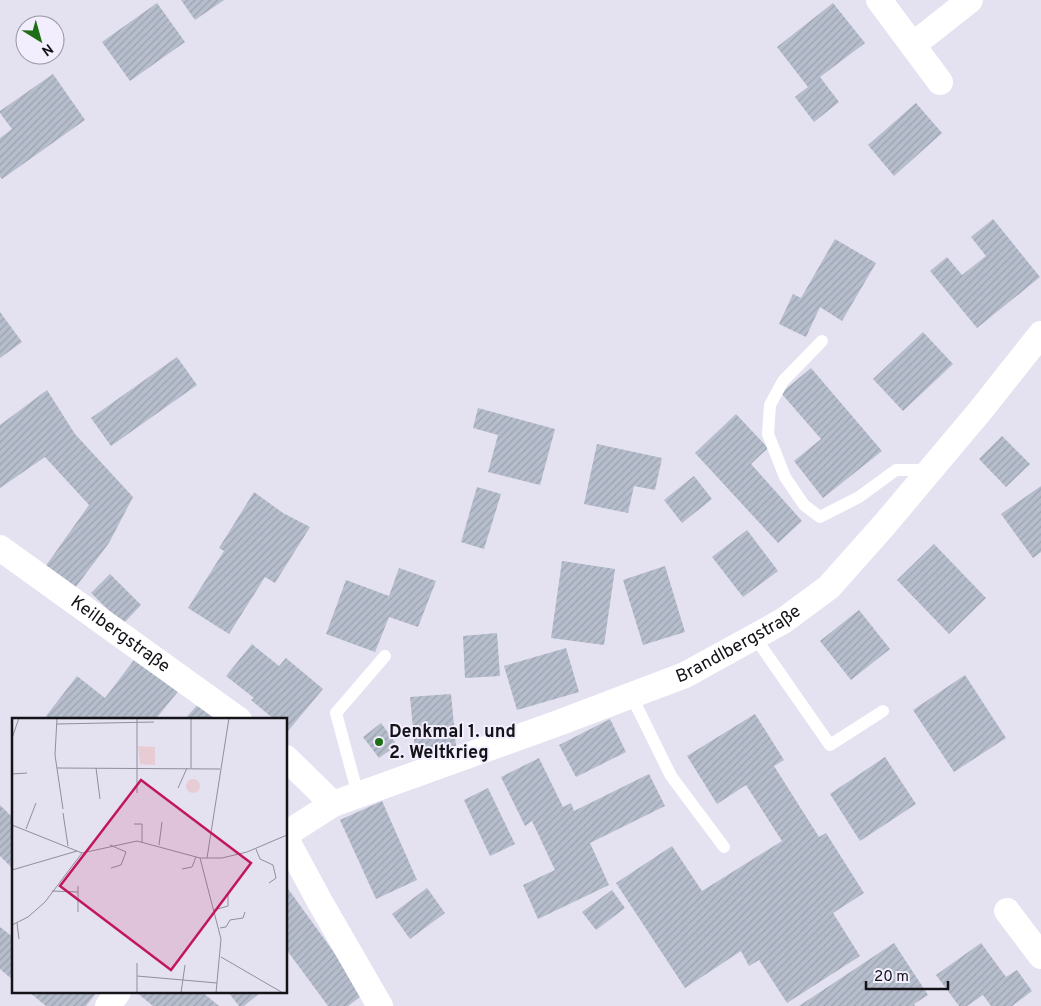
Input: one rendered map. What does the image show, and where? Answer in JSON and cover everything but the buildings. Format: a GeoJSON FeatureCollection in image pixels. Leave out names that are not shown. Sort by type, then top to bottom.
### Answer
{"type":"FeatureCollection","features":[{"type":"Feature","properties":{"kind":"street"},"geometry":{"type":"LineString","coordinates":[[879,0],[940,82]]}},
{"type":"Feature","properties":{"kind":"street"},"geometry":{"type":"LineString","coordinates":[[913,45],[970,0]]}},
{"type":"Feature","properties":{"kind":"street","name":"Brandlbergstraße"},"geometry":{"type":"LineString","coordinates":[[333,804],[685,675],[783,621],[829,587],[980,411],[1041,334]]}},
{"type":"Feature","properties":{"kind":"street","name":"Keilbergstraße"},"geometry":{"type":"LineString","coordinates":[[3,556],[236,718]]}},
{"type":"Feature","properties":{"kind":"street"},"geometry":{"type":"LineString","coordinates":[[288,760],[333,804],[288,833]]}},
{"type":"Feature","properties":{"kind":"street"},"geometry":{"type":"LineString","coordinates":[[288,843],[380,1006]]}},
{"type":"Feature","properties":{"kind":"street"},"geometry":{"type":"LineString","coordinates":[[1007,911],[1041,956]]}},
{"type":"Feature","properties":{"kind":"street"},"geometry":{"type":"LineString","coordinates":[[108,1006],[117,994]]}},
{"type":"Feature","properties":{"kind":"lane"},"geometry":{"type":"LineString","coordinates":[[822,341],[783,381],[770,405],[768,434],[785,476],[804,505],[820,517],[859,497],[896,470],[930,470]]}},
{"type":"Feature","properties":{"kind":"lane"},"geometry":{"type":"LineString","coordinates":[[754,636],[830,746],[883,711]]}},
{"type":"Feature","properties":{"kind":"lane"},"geometry":{"type":"LineString","coordinates":[[358,795],[336,713],[385,656]]}},
{"type":"Feature","properties":{"kind":"lane"},"geometry":{"type":"LineString","coordinates":[[631,695],[671,776],[724,847]]}},
{"type":"Feature","properties":{"kind":"place","name":"Denkmal 1. und 2. Weltkrieg"},"geometry":{"type":"Point","coordinates":[379,742]}}]}
